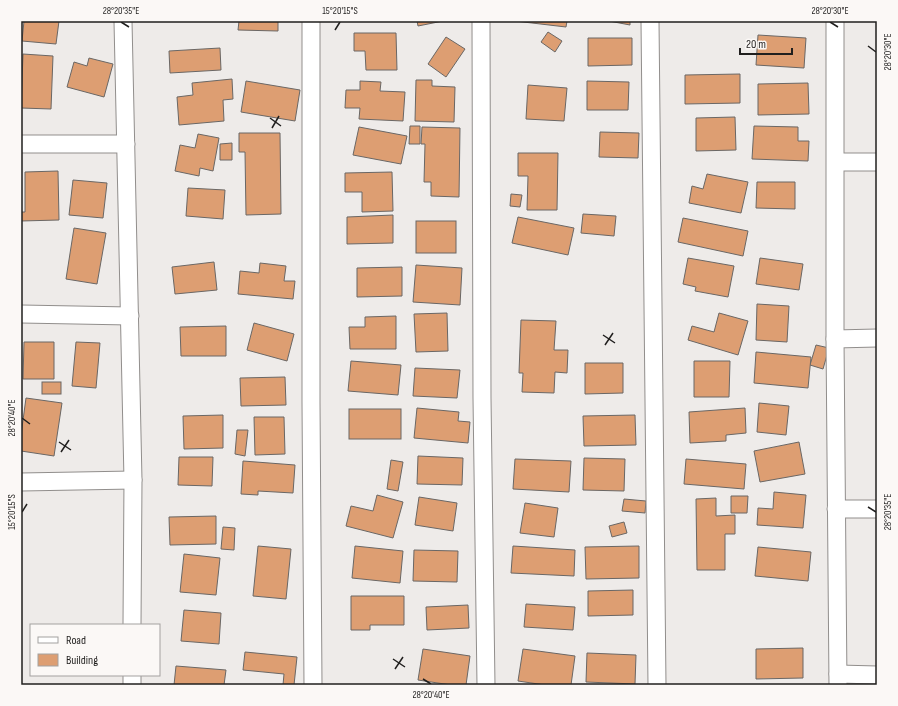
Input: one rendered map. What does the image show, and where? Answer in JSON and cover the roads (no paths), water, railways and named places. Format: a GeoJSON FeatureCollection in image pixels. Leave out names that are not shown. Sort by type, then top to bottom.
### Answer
{"type":"FeatureCollection","features":[{"type":"Feature","properties":{"kind":"street"},"geometry":{"type":"LineString","coordinates":[[123,21],[130,316],[132,624]]}},
{"type":"Feature","properties":{"kind":"street"},"geometry":{"type":"LineString","coordinates":[[310,21],[313,685]]}},
{"type":"Feature","properties":{"kind":"street"},"geometry":{"type":"LineString","coordinates":[[481,21],[482,398],[486,685]]}},
{"type":"Feature","properties":{"kind":"street"},"geometry":{"type":"LineString","coordinates":[[650,21],[657,685]]}},
{"type":"Feature","properties":{"kind":"street"},"geometry":{"type":"LineString","coordinates":[[835,21],[835,339],[838,680],[877,675]]}},
{"type":"Feature","properties":{"kind":"street"},"geometry":{"type":"LineString","coordinates":[[21,144],[126,144]]}},
{"type":"Feature","properties":{"kind":"street"},"geometry":{"type":"LineString","coordinates":[[836,162],[877,162]]}},
{"type":"Feature","properties":{"kind":"street"},"geometry":{"type":"LineString","coordinates":[[21,314],[130,316]]}},
{"type":"Feature","properties":{"kind":"street"},"geometry":{"type":"LineString","coordinates":[[835,339],[877,338]]}},
{"type":"Feature","properties":{"kind":"street"},"geometry":{"type":"LineString","coordinates":[[21,482],[132,480]]}},
{"type":"Feature","properties":{"kind":"street"},"geometry":{"type":"LineString","coordinates":[[836,509],[877,508]]}}]}
